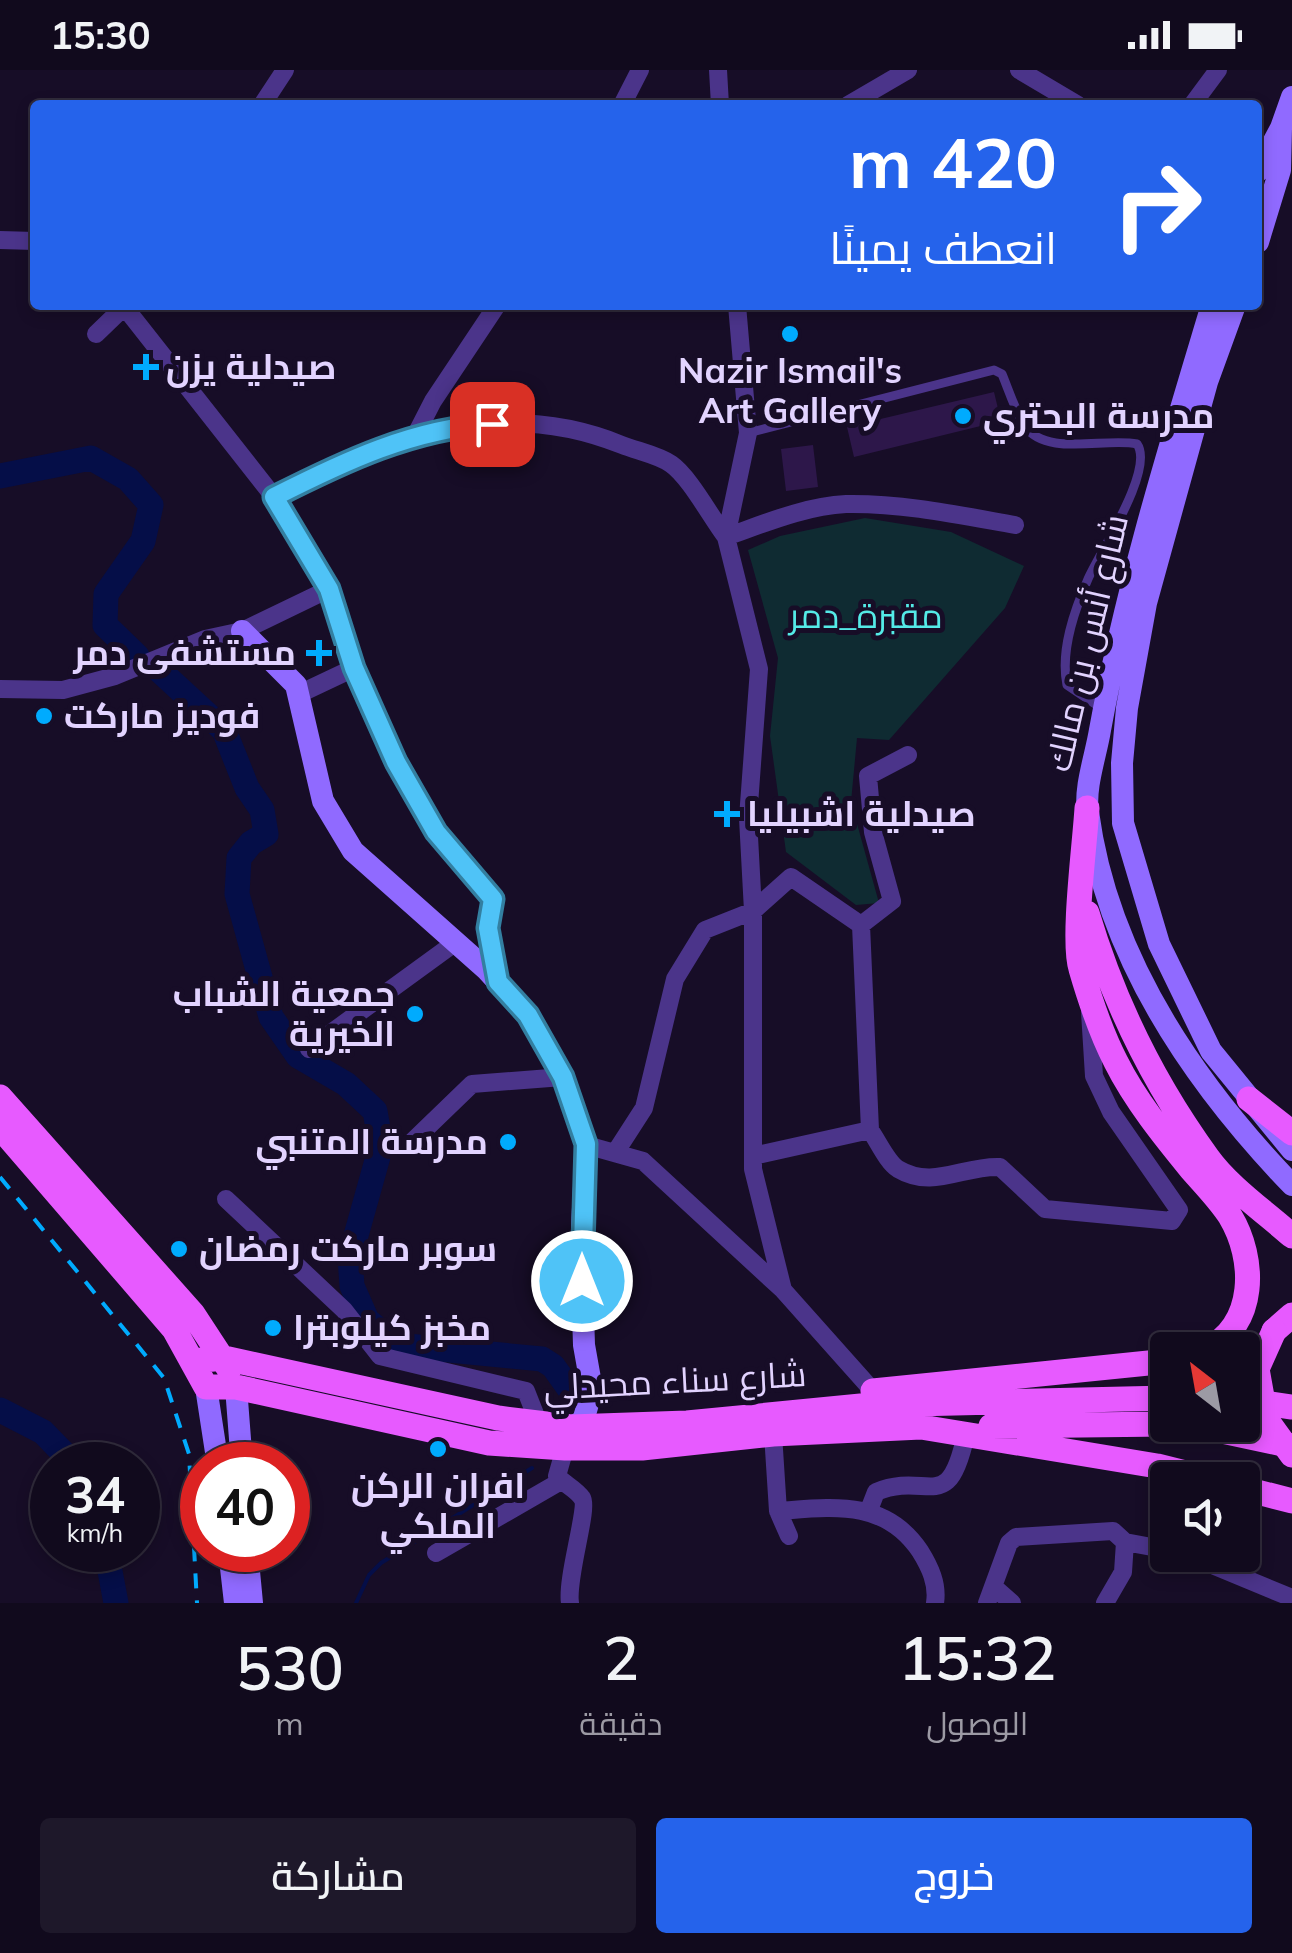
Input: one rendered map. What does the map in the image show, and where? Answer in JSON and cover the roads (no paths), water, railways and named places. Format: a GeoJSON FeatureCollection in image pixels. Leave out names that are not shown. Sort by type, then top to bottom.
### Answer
{"type":"FeatureCollection","features":[{"type":"Feature","properties":{"kind":"main road"},"geometry":{"type":"LineString","coordinates":[[1262,164],[1282,128],[1292,97]]}},
{"type":"Feature","properties":{"kind":"main road"},"geometry":{"type":"LineString","coordinates":[[1262,229],[1280,170],[1282,128]]}},
{"type":"Feature","properties":{"kind":"main road","name":"شارع أنس بن مالك"},"geometry":{"type":"LineString","coordinates":[[1211,310],[1168,452],[1087,808],[1105,886],[1148,996],[1195,1073],[1292,1184]]}},
{"type":"Feature","properties":{"kind":"main road","name":"شارع أنس بن مالك"},"geometry":{"type":"LineString","coordinates":[[1233,310],[1207,382],[1146,603],[1112,708],[1122,763],[1123,823],[1159,944],[1211,1051],[1292,1150]]}},
{"type":"Feature","properties":{"kind":"main road"},"geometry":{"type":"LineString","coordinates":[[242,631],[296,685],[323,801],[353,851],[498,982],[528,1015],[563,1077],[586,1144],[581,1249],[584,1345],[592,1390],[583,1421],[568,1438]]}},
{"type":"Feature","properties":{"kind":"main road"},"geometry":{"type":"LineString","coordinates":[[1087,808],[1078,962],[1116,1062],[1176,1150],[1229,1215],[1243,1244],[1248,1273],[1246,1301],[1227,1332]]}},
{"type":"Feature","properties":{"kind":"main road"},"geometry":{"type":"LineString","coordinates":[[1082,895],[1104,971],[1148,1062],[1210,1161],[1292,1236]]}},
{"type":"Feature","properties":{"kind":"main road"},"geometry":{"type":"LineString","coordinates":[[0,1097],[194,1314],[224,1358],[236,1387],[240,1442]]}},
{"type":"Feature","properties":{"kind":"main road"},"geometry":{"type":"LineString","coordinates":[[1249,1099],[1292,1134]]}},
{"type":"Feature","properties":{"kind":"main road"},"geometry":{"type":"LineString","coordinates":[[0,1127],[174,1329],[206,1387],[214,1442]]}},
{"type":"Feature","properties":{"kind":"main road"},"geometry":{"type":"LineString","coordinates":[[1283,1323],[1256,1369],[1266,1419],[1292,1455]]}},
{"type":"Feature","properties":{"kind":"main road","name":"شارع سناء محيدلي"},"geometry":{"type":"LineString","coordinates":[[192,1361],[224,1358],[539,1424],[568,1438],[687,1423],[872,1408],[1150,1399]]}},
{"type":"Feature","properties":{"kind":"main road"},"geometry":{"type":"LineString","coordinates":[[206,1387],[236,1387],[489,1443],[568,1438],[642,1448],[773,1434],[872,1408],[1150,1364]]}},
{"type":"Feature","properties":{"kind":"main road"},"geometry":{"type":"LineString","coordinates":[[1260,1403],[1292,1407]]}},
{"type":"Feature","properties":{"kind":"main road"},"geometry":{"type":"LineString","coordinates":[[872,1408],[921,1426],[1150,1465]]}},
{"type":"Feature","properties":{"kind":"main road"},"geometry":{"type":"LineString","coordinates":[[921,1426],[1150,1424]]}},
{"type":"Feature","properties":{"kind":"main road"},"geometry":{"type":"LineString","coordinates":[[1260,1439],[1292,1446]]}},
{"type":"Feature","properties":{"kind":"main road"},"geometry":{"type":"LineString","coordinates":[[1260,1492],[1292,1500]]}},
{"type":"Feature","properties":{"kind":"main road"},"geometry":{"type":"LineString","coordinates":[[231,1572],[235,1603]]}},
{"type":"Feature","properties":{"kind":"main road"},"geometry":{"type":"LineString","coordinates":[[250,1572],[252,1603]]}},
{"type":"Feature","properties":{"kind":"street"},"geometry":{"type":"LineString","coordinates":[[265,100],[285,70]]}},
{"type":"Feature","properties":{"kind":"street"},"geometry":{"type":"LineString","coordinates":[[625,100],[640,70]]}},
{"type":"Feature","properties":{"kind":"street"},"geometry":{"type":"LineString","coordinates":[[718,70],[720,100]]}},
{"type":"Feature","properties":{"kind":"street"},"geometry":{"type":"LineString","coordinates":[[857,100],[908,70]]}},
{"type":"Feature","properties":{"kind":"street"},"geometry":{"type":"LineString","coordinates":[[1019,70],[1070,100]]}},
{"type":"Feature","properties":{"kind":"street"},"geometry":{"type":"LineString","coordinates":[[1196,100],[1218,70]]}},
{"type":"Feature","properties":{"kind":"street"},"geometry":{"type":"LineString","coordinates":[[0,240],[30,241]]}},
{"type":"Feature","properties":{"kind":"street"},"geometry":{"type":"LineString","coordinates":[[96,334],[121,310]]}},
{"type":"Feature","properties":{"kind":"street"},"geometry":{"type":"LineString","coordinates":[[128,310],[274,497],[329,589],[354,668],[396,762],[436,832],[493,899],[488,928],[498,982]]}},
{"type":"Feature","properties":{"kind":"street"},"geometry":{"type":"LineString","coordinates":[[414,438],[433,401],[494,310]]}},
{"type":"Feature","properties":{"kind":"street"},"geometry":{"type":"LineString","coordinates":[[726,537],[748,432],[737,310]]}},
{"type":"Feature","properties":{"kind":"street"},"geometry":{"type":"LineString","coordinates":[[274,497],[378,448],[452,426],[532,421],[606,438],[673,465],[726,537],[759,669],[748,818],[754,911],[753,1156],[782,1290]]}},
{"type":"Feature","properties":{"kind":"street"},"geometry":{"type":"LineString","coordinates":[[726,537],[782,517],[842,504],[918,508],[1015,525]]}},
{"type":"Feature","properties":{"kind":"street"},"geometry":{"type":"LineString","coordinates":[[0,689],[63,690],[116,676],[205,639],[242,631],[329,589]]}},
{"type":"Feature","properties":{"kind":"street"},"geometry":{"type":"LineString","coordinates":[[298,694],[354,668]]}},
{"type":"Feature","properties":{"kind":"street"},"geometry":{"type":"LineString","coordinates":[[862,925],[892,901],[874,832],[868,776],[908,756]]}},
{"type":"Feature","properties":{"kind":"street"},"geometry":{"type":"LineString","coordinates":[[616,1153],[644,1108],[674,979],[705,930],[754,911],[791,877],[862,925]]}},
{"type":"Feature","properties":{"kind":"street"},"geometry":{"type":"LineString","coordinates":[[862,925],[870,1130],[896,1168],[934,1180],[985,1166],[1000,1166],[1045,1209],[1126,1219],[1175,1219],[1179,1210],[1111,1112],[1094,1076],[1090,997]]}},
{"type":"Feature","properties":{"kind":"street"},"geometry":{"type":"LineString","coordinates":[[309,1049],[456,942]]}},
{"type":"Feature","properties":{"kind":"street"},"geometry":{"type":"LineString","coordinates":[[412,1141],[472,1084],[563,1077]]}},
{"type":"Feature","properties":{"kind":"street"},"geometry":{"type":"LineString","coordinates":[[753,1156],[870,1130]]}},
{"type":"Feature","properties":{"kind":"street"},"geometry":{"type":"LineString","coordinates":[[586,1144],[643,1162],[782,1290],[872,1408]]}},
{"type":"Feature","properties":{"kind":"street"},"geometry":{"type":"LineString","coordinates":[[226,1200],[344,1310],[380,1356],[526,1390],[539,1424]]}},
{"type":"Feature","properties":{"kind":"street"},"geometry":{"type":"LineString","coordinates":[[773,1434],[778,1511],[789,1536]]}},
{"type":"Feature","properties":{"kind":"street"},"geometry":{"type":"LineString","coordinates":[[869,1510],[876,1492],[886,1488],[931,1488],[950,1481],[956,1474],[966,1434]]}},
{"type":"Feature","properties":{"kind":"street"},"geometry":{"type":"LineString","coordinates":[[568,1438],[556,1469],[561,1481],[582,1496],[586,1507],[573,1549],[570,1603]]}},
{"type":"Feature","properties":{"kind":"street"},"geometry":{"type":"LineString","coordinates":[[436,1553],[561,1481]]}},
{"type":"Feature","properties":{"kind":"street"},"geometry":{"type":"LineString","coordinates":[[778,1511],[869,1510],[902,1528],[932,1573],[935,1603]]}},
{"type":"Feature","properties":{"kind":"street"},"geometry":{"type":"LineString","coordinates":[[1012,1603],[991,1595],[1009,1543],[1016,1537],[1113,1532],[1125,1542],[1150,1547]]}},
{"type":"Feature","properties":{"kind":"street"},"geometry":{"type":"LineString","coordinates":[[1105,1603],[1123,1572],[1125,1542]]}},
{"type":"Feature","properties":{"kind":"street"},"geometry":{"type":"LineString","coordinates":[[1229,1572],[1292,1598]]}},
{"type":"Feature","properties":{"kind":"lane"},"geometry":{"type":"LineString","coordinates":[[748,432],[994,370],[1002,374],[1025,428],[1038,437],[1055,442],[1116,440],[1137,444],[1142,458],[1133,490],[1087,581],[1062,664],[1066,685],[1112,708]]}},
{"type":"Feature","properties":{"kind":"waterway"},"geometry":{"type":"LineString","coordinates":[[0,476],[91,458],[128,479],[151,505],[143,541],[106,594],[105,625],[137,656]]}},
{"type":"Feature","properties":{"kind":"waterway"},"geometry":{"type":"LineString","coordinates":[[159,670],[224,730],[247,788],[262,810],[266,834],[251,843],[239,858],[237,894],[271,1017],[298,1056],[346,1084],[375,1111],[381,1146],[350,1257],[352,1286],[367,1320],[397,1345],[542,1359],[553,1366],[573,1394]]}},
{"type":"Feature","properties":{"kind":"waterway"},"geometry":{"type":"LineString","coordinates":[[0,1410],[43,1432],[53,1442]]}},
{"type":"Feature","properties":{"kind":"waterway"},"geometry":{"type":"LineString","coordinates":[[356,1603],[369,1575],[381,1563],[532,1468]]}},
{"type":"Feature","properties":{"kind":"waterway"},"geometry":{"type":"LineString","coordinates":[[110,1572],[116,1603]]}},
{"type":"Feature","properties":{"kind":"railway"},"geometry":{"type":"LineString","coordinates":[[0,1177],[164,1378],[189,1454],[197,1603]]}},
{"type":"Feature","properties":{"kind":"place","name":"Nazir Ismail's Art Gallery"},"geometry":{"type":"Point","coordinates":[790,334]}},
{"type":"Feature","properties":{"kind":"place","name":"صيدلية يزن"},"geometry":{"type":"Point","coordinates":[146,367]}},
{"type":"Feature","properties":{"kind":"place","name":"مدرسة البحتري"},"geometry":{"type":"Point","coordinates":[963,416]}},
{"type":"Feature","properties":{"kind":"place","name":"مستشفى دمر"},"geometry":{"type":"Point","coordinates":[319,653]}},
{"type":"Feature","properties":{"kind":"place","name":"فوديز ماركت"},"geometry":{"type":"Point","coordinates":[44,716]}},
{"type":"Feature","properties":{"kind":"place","name":"صيدلية اشبيليا"},"geometry":{"type":"Point","coordinates":[727,814]}},
{"type":"Feature","properties":{"kind":"place","name":"جمعية الشباب الخيرية"},"geometry":{"type":"Point","coordinates":[415,1014]}},
{"type":"Feature","properties":{"kind":"place","name":"مدرسة المتنبي"},"geometry":{"type":"Point","coordinates":[508,1142]}},
{"type":"Feature","properties":{"kind":"place","name":"سوبر ماركت رمضان"},"geometry":{"type":"Point","coordinates":[179,1249]}},
{"type":"Feature","properties":{"kind":"place","name":"مخبز كيلوبترا"},"geometry":{"type":"Point","coordinates":[273,1328]}},
{"type":"Feature","properties":{"kind":"place","name":"افران الركن الملكي"},"geometry":{"type":"Point","coordinates":[438,1449]}},
{"type":"Feature","properties":{"kind":"park label","name":"مقبرة_دمر"},"geometry":{"type":"Point","coordinates":[866,616]}}]}
